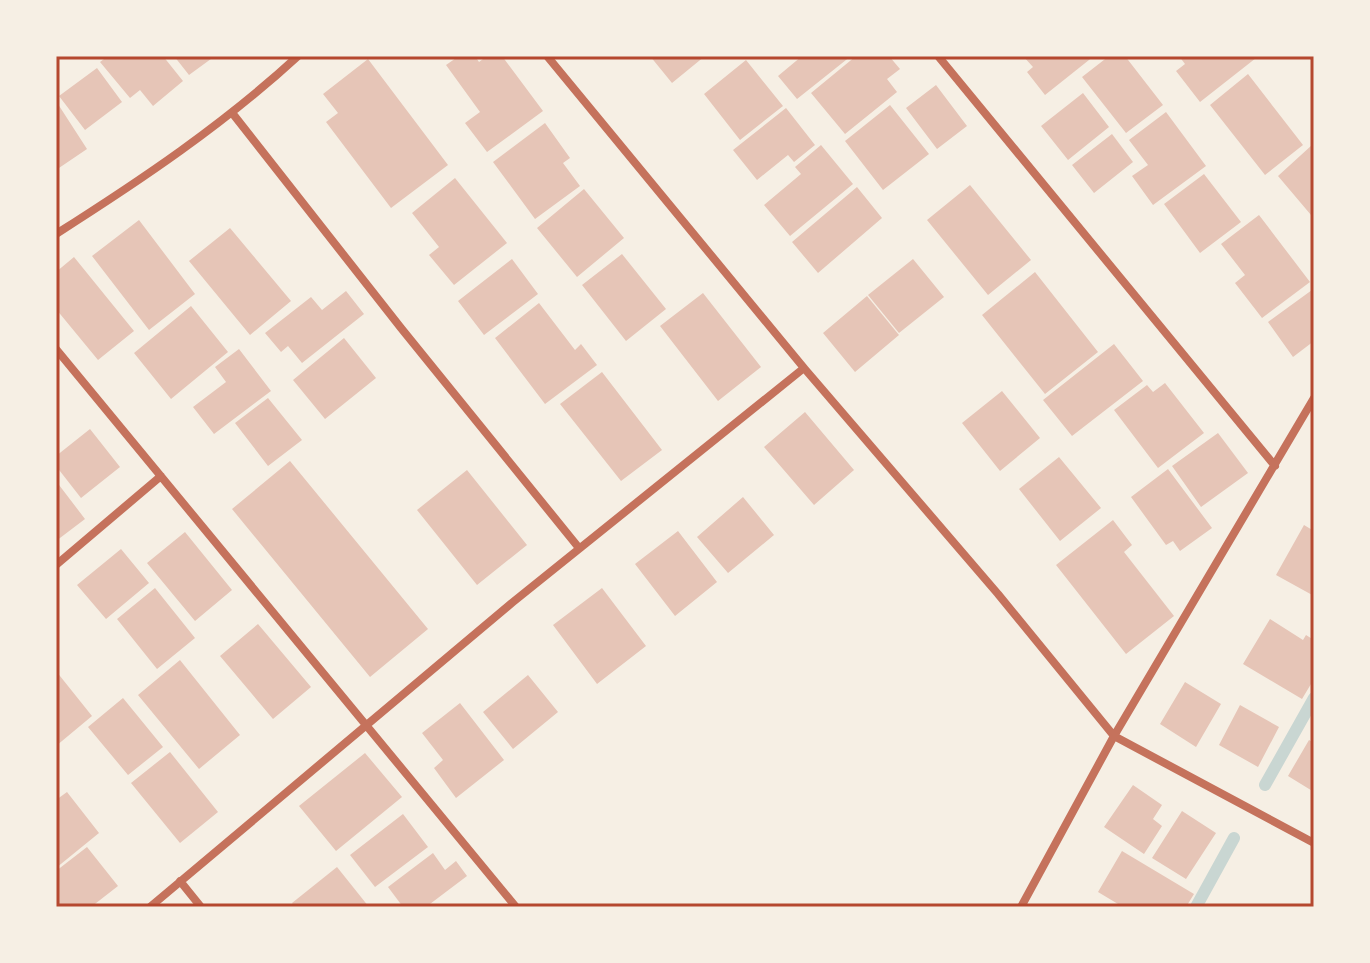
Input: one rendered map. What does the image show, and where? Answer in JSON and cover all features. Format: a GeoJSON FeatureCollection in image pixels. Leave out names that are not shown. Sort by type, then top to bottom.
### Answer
{"type":"FeatureCollection","features":[{"type":"Feature","properties":{"kind":"street"},"geometry":{"type":"LineString","coordinates":[[56,234],[131,187],[233,114],[298,56]]}},
{"type":"Feature","properties":{"kind":"street"},"geometry":{"type":"LineString","coordinates":[[547,56],[804,368],[998,594],[1114,736],[1314,843]]}},
{"type":"Feature","properties":{"kind":"street"},"geometry":{"type":"LineString","coordinates":[[938,56],[1275,466]]}},
{"type":"Feature","properties":{"kind":"street"},"geometry":{"type":"LineString","coordinates":[[233,114],[579,548]]}},
{"type":"Feature","properties":{"kind":"street"},"geometry":{"type":"LineString","coordinates":[[56,349],[516,907]]}},
{"type":"Feature","properties":{"kind":"street"},"geometry":{"type":"LineString","coordinates":[[150,907],[365,724],[804,368]]}},
{"type":"Feature","properties":{"kind":"street"},"geometry":{"type":"LineString","coordinates":[[1021,907],[1114,736],[1314,398]]}},
{"type":"Feature","properties":{"kind":"street"},"geometry":{"type":"LineString","coordinates":[[56,565],[161,476]]}},
{"type":"Feature","properties":{"kind":"street"},"geometry":{"type":"LineString","coordinates":[[180,881],[201,907]]}},
{"type":"Feature","properties":{"kind":"building"},"geometry":{"type":"Polygon","coordinates":[[[108,56],[163,56],[183,81],[153,106],[140,90],[130,98],[100,62],[108,56]]]}},
{"type":"Feature","properties":{"kind":"building"},"geometry":{"type":"Polygon","coordinates":[[[174,56],[215,56],[189,75],[174,56]]]}},
{"type":"Feature","properties":{"kind":"building"},"geometry":{"type":"Polygon","coordinates":[[[459,56],[475,56],[479,62],[487,56],[502,56],[543,111],[487,152],[465,123],[480,112],[446,65],[459,56]]]}},
{"type":"Feature","properties":{"kind":"building"},"geometry":{"type":"Polygon","coordinates":[[[650,56],[705,56],[672,83],[650,56]]]}},
{"type":"Feature","properties":{"kind":"building"},"geometry":{"type":"Polygon","coordinates":[[[802,56],[851,56],[797,99],[778,76],[802,56]]]}},
{"type":"Feature","properties":{"kind":"building"},"geometry":{"type":"Polygon","coordinates":[[[856,56],[889,56],[900,69],[887,79],[897,92],[845,134],[811,93],[856,56]]]}},
{"type":"Feature","properties":{"kind":"building"},"geometry":{"type":"Polygon","coordinates":[[[1023,56],[1094,56],[1045,95],[1027,72],[1033,67],[1023,56]]]}},
{"type":"Feature","properties":{"kind":"building"},"geometry":{"type":"Polygon","coordinates":[[[1109,56],[1125,56],[1163,105],[1126,133],[1082,77],[1109,56]]]}},
{"type":"Feature","properties":{"kind":"building"},"geometry":{"type":"Polygon","coordinates":[[[1179,56],[1256,58],[1200,102],[1176,71],[1185,64],[1179,56]]]}},
{"type":"Feature","properties":{"kind":"building"},"geometry":{"type":"Polygon","coordinates":[[[368,59],[448,165],[391,208],[326,122],[338,113],[323,94],[368,59]]]}},
{"type":"Feature","properties":{"kind":"building"},"geometry":{"type":"Polygon","coordinates":[[[746,60],[783,106],[740,140],[704,94],[746,60]]]}},
{"type":"Feature","properties":{"kind":"building"},"geometry":{"type":"Polygon","coordinates":[[[97,68],[122,102],[85,130],[59,96],[97,68]]]}},
{"type":"Feature","properties":{"kind":"building"},"geometry":{"type":"Polygon","coordinates":[[[1248,74],[1303,145],[1265,175],[1210,105],[1248,74]]]}},
{"type":"Feature","properties":{"kind":"building"},"geometry":{"type":"Polygon","coordinates":[[[936,85],[967,126],[937,149],[906,108],[936,85]]]}},
{"type":"Feature","properties":{"kind":"building"},"geometry":{"type":"Polygon","coordinates":[[[1083,93],[1109,127],[1068,160],[1041,126],[1083,93]]]}},
{"type":"Feature","properties":{"kind":"building"},"geometry":{"type":"Polygon","coordinates":[[[56,101],[87,149],[56,170],[56,101]]]}},
{"type":"Feature","properties":{"kind":"building"},"geometry":{"type":"Polygon","coordinates":[[[890,105],[929,154],[883,190],[845,141],[890,105]]]}},
{"type":"Feature","properties":{"kind":"building"},"geometry":{"type":"Polygon","coordinates":[[[786,108],[815,145],[794,162],[788,155],[757,180],[733,150],[786,108]]]}},
{"type":"Feature","properties":{"kind":"building"},"geometry":{"type":"Polygon","coordinates":[[[1166,112],[1206,166],[1153,205],[1132,176],[1148,165],[1129,140],[1166,112]]]}},
{"type":"Feature","properties":{"kind":"building"},"geometry":{"type":"Polygon","coordinates":[[[545,123],[570,158],[563,163],[580,186],[535,219],[493,162],[545,123]]]}},
{"type":"Feature","properties":{"kind":"building"},"geometry":{"type":"Polygon","coordinates":[[[1112,134],[1133,162],[1094,193],[1072,165],[1112,134]]]}},
{"type":"Feature","properties":{"kind":"building"},"geometry":{"type":"Polygon","coordinates":[[[821,145],[853,184],[790,236],[764,205],[801,174],[795,167],[821,145]]]}},
{"type":"Feature","properties":{"kind":"building"},"geometry":{"type":"Polygon","coordinates":[[[1312,145],[1314,212],[1311,215],[1278,176],[1312,145]]]}},
{"type":"Feature","properties":{"kind":"building"},"geometry":{"type":"Polygon","coordinates":[[[1204,174],[1241,222],[1200,253],[1164,204],[1204,174]]]}},
{"type":"Feature","properties":{"kind":"building"},"geometry":{"type":"Polygon","coordinates":[[[455,178],[507,243],[454,285],[429,255],[439,247],[412,213],[455,178]]]}},
{"type":"Feature","properties":{"kind":"building"},"geometry":{"type":"Polygon","coordinates":[[[970,185],[1031,260],[988,295],[927,220],[970,185]]]}},
{"type":"Feature","properties":{"kind":"building"},"geometry":{"type":"Polygon","coordinates":[[[857,187],[882,218],[818,273],[792,242],[857,187]]]}},
{"type":"Feature","properties":{"kind":"building"},"geometry":{"type":"Polygon","coordinates":[[[584,189],[624,238],[577,277],[537,228],[584,189]]]}},
{"type":"Feature","properties":{"kind":"building"},"geometry":{"type":"Polygon","coordinates":[[[1259,215],[1310,282],[1262,318],[1235,283],[1245,275],[1221,244],[1259,215]]]}},
{"type":"Feature","properties":{"kind":"building"},"geometry":{"type":"Polygon","coordinates":[[[139,220],[195,294],[149,330],[92,256],[139,220]]]}},
{"type":"Feature","properties":{"kind":"building"},"geometry":{"type":"Polygon","coordinates":[[[230,228],[291,301],[250,335],[189,261],[230,228]]]}},
{"type":"Feature","properties":{"kind":"building"},"geometry":{"type":"Polygon","coordinates":[[[622,254],[666,309],[626,341],[582,285],[622,254]]]}},
{"type":"Feature","properties":{"kind":"building"},"geometry":{"type":"Polygon","coordinates":[[[74,257],[134,331],[98,360],[56,309],[56,272],[74,257]]]}},
{"type":"Feature","properties":{"kind":"building"},"geometry":{"type":"Polygon","coordinates":[[[512,259],[538,294],[484,335],[458,301],[512,259]]]}},
{"type":"Feature","properties":{"kind":"building"},"geometry":{"type":"Polygon","coordinates":[[[913,259],[944,297],[899,333],[868,295],[913,259]]]}},
{"type":"Feature","properties":{"kind":"building"},"geometry":{"type":"Polygon","coordinates":[[[1035,272],[1098,352],[1045,394],[982,315],[1035,272]]]}},
{"type":"Feature","properties":{"kind":"building"},"geometry":{"type":"Polygon","coordinates":[[[1312,290],[1314,341],[1293,357],[1268,322],[1312,290]]]}},
{"type":"Feature","properties":{"kind":"building"},"geometry":{"type":"Polygon","coordinates":[[[346,291],[364,314],[302,363],[288,346],[281,352],[265,333],[311,297],[322,310],[346,291]]]}},
{"type":"Feature","properties":{"kind":"building"},"geometry":{"type":"Polygon","coordinates":[[[703,293],[761,367],[718,401],[660,326],[703,293]]]}},
{"type":"Feature","properties":{"kind":"building"},"geometry":{"type":"Polygon","coordinates":[[[867,296],[899,335],[855,372],[823,333],[867,296]]]}},
{"type":"Feature","properties":{"kind":"building"},"geometry":{"type":"Polygon","coordinates":[[[539,303],[575,350],[581,344],[597,365],[545,404],[495,338],[539,303]]]}},
{"type":"Feature","properties":{"kind":"building"},"geometry":{"type":"Polygon","coordinates":[[[191,306],[228,352],[171,399],[134,353],[191,306]]]}},
{"type":"Feature","properties":{"kind":"building"},"geometry":{"type":"Polygon","coordinates":[[[344,338],[376,378],[325,419],[293,380],[344,338]]]}},
{"type":"Feature","properties":{"kind":"building"},"geometry":{"type":"Polygon","coordinates":[[[1114,344],[1143,381],[1072,436],[1043,400],[1114,344]]]}},
{"type":"Feature","properties":{"kind":"building"},"geometry":{"type":"Polygon","coordinates":[[[239,349],[271,391],[214,434],[193,407],[226,382],[215,367],[239,349]]]}},
{"type":"Feature","properties":{"kind":"building"},"geometry":{"type":"Polygon","coordinates":[[[602,372],[662,450],[621,481],[560,404],[602,372]]]}},
{"type":"Feature","properties":{"kind":"building"},"geometry":{"type":"Polygon","coordinates":[[[1165,383],[1204,433],[1158,468],[1114,410],[1147,385],[1153,392],[1165,383]]]}},
{"type":"Feature","properties":{"kind":"building"},"geometry":{"type":"Polygon","coordinates":[[[1002,391],[1040,438],[1000,471],[962,423],[1002,391]]]}},
{"type":"Feature","properties":{"kind":"building"},"geometry":{"type":"Polygon","coordinates":[[[268,398],[302,440],[268,466],[235,423],[268,398]]]}},
{"type":"Feature","properties":{"kind":"building"},"geometry":{"type":"Polygon","coordinates":[[[805,412],[854,470],[814,505],[764,447],[805,412]]]}},
{"type":"Feature","properties":{"kind":"building"},"geometry":{"type":"Polygon","coordinates":[[[90,429],[120,467],[81,498],[56,466],[56,456],[90,429]]]}},
{"type":"Feature","properties":{"kind":"building"},"geometry":{"type":"Polygon","coordinates":[[[1218,433],[1248,473],[1201,507],[1172,466],[1218,433]]]}},
{"type":"Feature","properties":{"kind":"building"},"geometry":{"type":"Polygon","coordinates":[[[1059,457],[1101,508],[1060,541],[1019,489],[1059,457]]]}},
{"type":"Feature","properties":{"kind":"building"},"geometry":{"type":"Polygon","coordinates":[[[290,461],[428,629],[370,677],[232,509],[290,461]]]}},
{"type":"Feature","properties":{"kind":"building"},"geometry":{"type":"Polygon","coordinates":[[[1168,469],[1212,528],[1180,551],[1173,541],[1166,545],[1131,497],[1168,469]]]}},
{"type":"Feature","properties":{"kind":"building"},"geometry":{"type":"Polygon","coordinates":[[[467,470],[527,545],[477,585],[417,510],[467,470]]]}},
{"type":"Feature","properties":{"kind":"building"},"geometry":{"type":"Polygon","coordinates":[[[56,481],[85,519],[56,541],[56,481]]]}},
{"type":"Feature","properties":{"kind":"building"},"geometry":{"type":"Polygon","coordinates":[[[743,497],[774,535],[728,573],[697,537],[743,497]]]}},
{"type":"Feature","properties":{"kind":"building"},"geometry":{"type":"Polygon","coordinates":[[[1113,520],[1132,545],[1124,552],[1174,616],[1126,654],[1056,565],[1113,520]]]}},
{"type":"Feature","properties":{"kind":"building"},"geometry":{"type":"Polygon","coordinates":[[[1304,525],[1314,531],[1314,596],[1276,575],[1304,525]]]}},
{"type":"Feature","properties":{"kind":"building"},"geometry":{"type":"Polygon","coordinates":[[[678,531],[717,582],[675,616],[635,564],[678,531]]]}},
{"type":"Feature","properties":{"kind":"building"},"geometry":{"type":"Polygon","coordinates":[[[185,532],[232,590],[195,621],[147,563],[185,532]]]}},
{"type":"Feature","properties":{"kind":"building"},"geometry":{"type":"Polygon","coordinates":[[[121,549],[149,583],[106,619],[77,585],[121,549]]]}},
{"type":"Feature","properties":{"kind":"building"},"geometry":{"type":"Polygon","coordinates":[[[155,588],[195,638],[157,669],[117,619],[155,588]]]}},
{"type":"Feature","properties":{"kind":"building"},"geometry":{"type":"Polygon","coordinates":[[[602,588],[646,646],[597,684],[553,625],[602,588]]]}},
{"type":"Feature","properties":{"kind":"building"},"geometry":{"type":"Polygon","coordinates":[[[1270,619],[1303,640],[1306,635],[1314,640],[1314,679],[1302,699],[1243,664],[1270,619]]]}},
{"type":"Feature","properties":{"kind":"building"},"geometry":{"type":"Polygon","coordinates":[[[258,624],[311,687],[273,719],[220,656],[258,624]]]}},
{"type":"Feature","properties":{"kind":"building"},"geometry":{"type":"Polygon","coordinates":[[[180,660],[240,735],[199,769],[138,695],[180,660]]]}},
{"type":"Feature","properties":{"kind":"building"},"geometry":{"type":"Polygon","coordinates":[[[56,671],[92,716],[56,746],[56,671]]]}},
{"type":"Feature","properties":{"kind":"building"},"geometry":{"type":"Polygon","coordinates":[[[528,675],[558,712],[513,749],[483,712],[528,675]]]}},
{"type":"Feature","properties":{"kind":"building"},"geometry":{"type":"Polygon","coordinates":[[[1185,682],[1221,704],[1196,747],[1160,724],[1185,682]]]}},
{"type":"Feature","properties":{"kind":"building"},"geometry":{"type":"Polygon","coordinates":[[[123,698],[163,747],[128,775],[88,727],[123,698]]]}},
{"type":"Feature","properties":{"kind":"building"},"geometry":{"type":"Polygon","coordinates":[[[460,703],[504,760],[456,798],[434,768],[443,760],[422,733],[460,703]]]}},
{"type":"Feature","properties":{"kind":"building"},"geometry":{"type":"Polygon","coordinates":[[[1240,705],[1279,727],[1258,767],[1219,745],[1240,705]]]}},
{"type":"Feature","properties":{"kind":"building"},"geometry":{"type":"Polygon","coordinates":[[[1309,740],[1314,743],[1314,792],[1288,776],[1309,740]]]}},
{"type":"Feature","properties":{"kind":"building"},"geometry":{"type":"Polygon","coordinates":[[[170,752],[218,812],[180,843],[131,783],[170,752]]]}},
{"type":"Feature","properties":{"kind":"building"},"geometry":{"type":"Polygon","coordinates":[[[365,753],[402,797],[336,851],[299,806],[365,753]]]}},
{"type":"Feature","properties":{"kind":"building"},"geometry":{"type":"Polygon","coordinates":[[[1133,785],[1162,805],[1153,819],[1162,826],[1144,854],[1104,827],[1133,785]]]}},
{"type":"Feature","properties":{"kind":"building"},"geometry":{"type":"Polygon","coordinates":[[[67,792],[99,833],[56,868],[56,800],[67,792]]]}},
{"type":"Feature","properties":{"kind":"building"},"geometry":{"type":"Polygon","coordinates":[[[1182,811],[1216,833],[1186,879],[1152,858],[1182,811]]]}},
{"type":"Feature","properties":{"kind":"building"},"geometry":{"type":"Polygon","coordinates":[[[403,814],[428,847],[375,887],[350,855],[403,814]]]}},
{"type":"Feature","properties":{"kind":"building"},"geometry":{"type":"Polygon","coordinates":[[[87,847],[118,886],[91,907],[56,907],[56,871],[87,847]]]}},
{"type":"Feature","properties":{"kind":"building"},"geometry":{"type":"Polygon","coordinates":[[[1122,851],[1194,894],[1186,907],[1123,907],[1098,892],[1122,851]]]}},
{"type":"Feature","properties":{"kind":"building"},"geometry":{"type":"Polygon","coordinates":[[[433,853],[445,870],[456,861],[467,876],[426,907],[403,907],[388,887],[433,853]]]}},
{"type":"Feature","properties":{"kind":"building"},"geometry":{"type":"Polygon","coordinates":[[[337,867],[369,907],[295,907],[292,903],[337,867]]]}},
{"type":"Feature","properties":{"kind":"waterway"},"geometry":{"type":"LineString","coordinates":[[1265,785],[1314,698]]}},
{"type":"Feature","properties":{"kind":"waterway"},"geometry":{"type":"LineString","coordinates":[[1196,907],[1234,838]]}}]}
